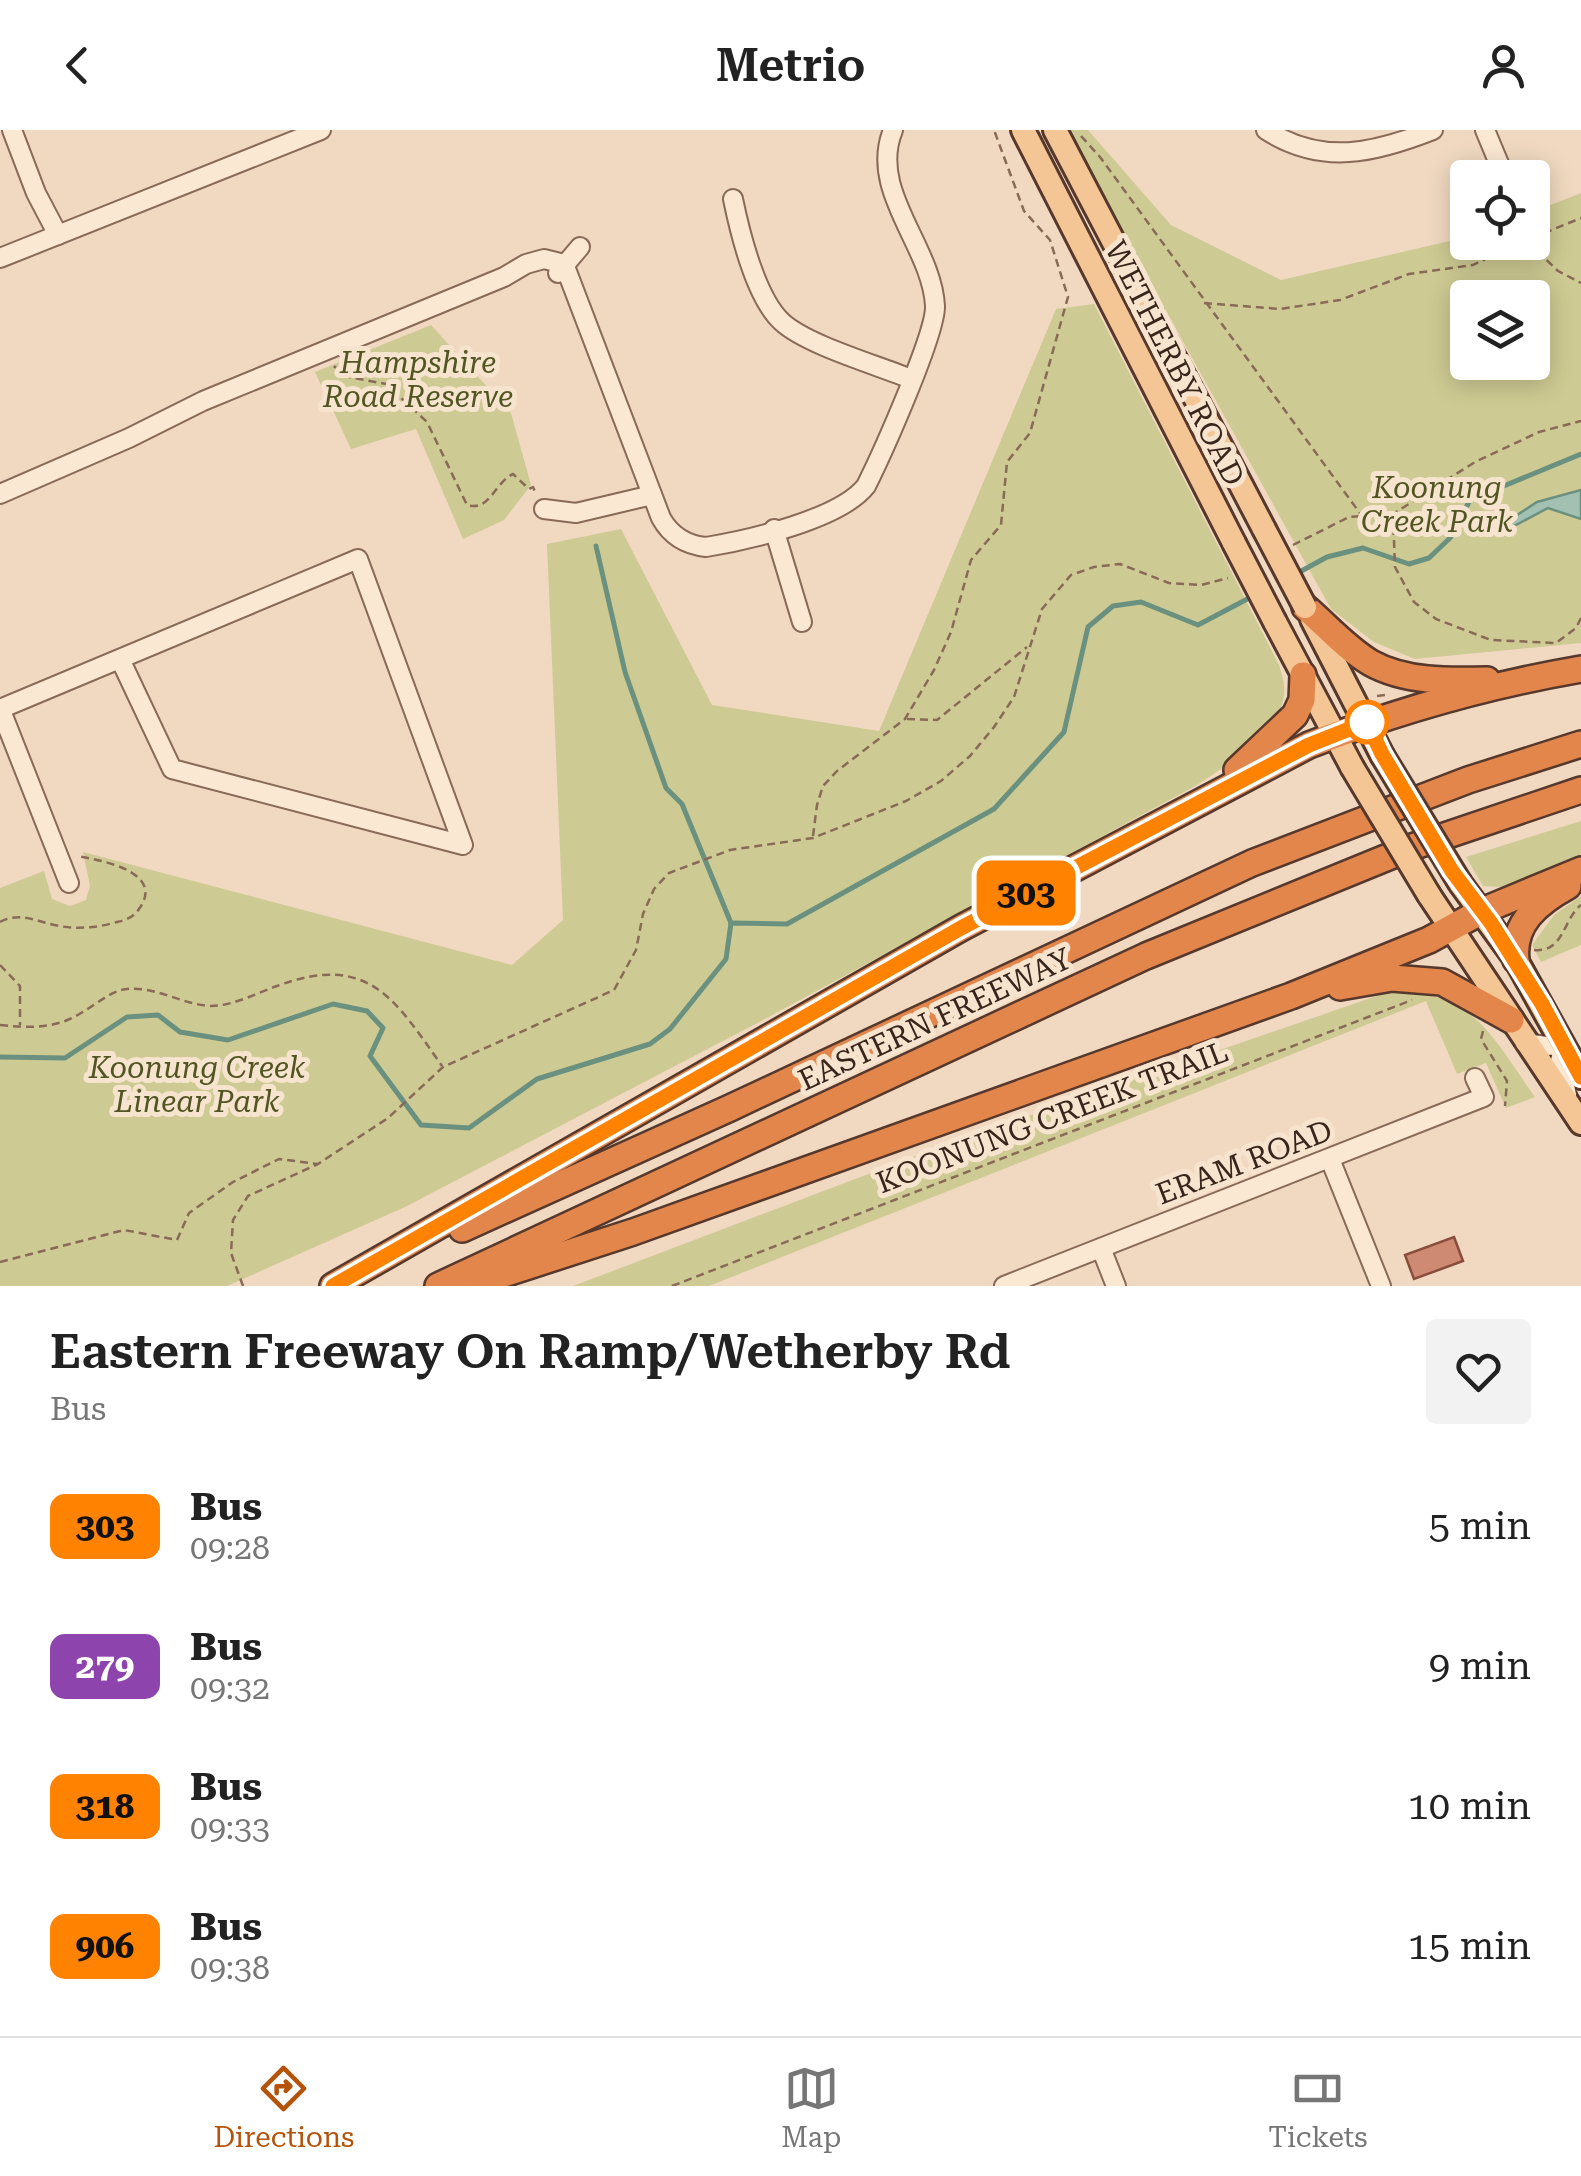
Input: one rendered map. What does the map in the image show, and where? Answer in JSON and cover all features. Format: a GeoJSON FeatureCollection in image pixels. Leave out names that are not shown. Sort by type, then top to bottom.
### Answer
{"type":"FeatureCollection","features":[{"type":"Feature","properties":{"kind":"highway"},"geometry":{"type":"LineString","coordinates":[[1305,607],[1368,662],[1385,670],[1434,680],[1526,678]]}},
{"type":"Feature","properties":{"kind":"highway"},"geometry":{"type":"LineString","coordinates":[[334,1286],[961,928],[1335,735],[1367,722],[1526,678],[1581,669]]}},
{"type":"Feature","properties":{"kind":"highway"},"geometry":{"type":"LineString","coordinates":[[1163,821],[1262,750],[1295,715],[1302,700],[1302,676]]}},
{"type":"Feature","properties":{"kind":"highway","name":"EASTERN FREEWAY"},"geometry":{"type":"LineString","coordinates":[[334,1286],[713,1115],[1252,863],[1468,780],[1581,744]]}},
{"type":"Feature","properties":{"kind":"highway","name":"EASTERN FREEWAY"},"geometry":{"type":"LineString","coordinates":[[438,1286],[1146,956],[1415,846],[1581,790]]}},
{"type":"Feature","properties":{"kind":"highway"},"geometry":{"type":"LineString","coordinates":[[468,1286],[652,1226],[1290,996],[1428,940],[1482,911],[1581,870]]}},
{"type":"Feature","properties":{"kind":"highway"},"geometry":{"type":"LineString","coordinates":[[1520,955],[1514,944],[1520,924],[1554,894],[1581,879]]}},
{"type":"Feature","properties":{"kind":"highway"},"geometry":{"type":"LineString","coordinates":[[1290,996],[1392,978],[1442,982],[1511,1020]]}},
{"type":"Feature","properties":{"kind":"main road","name":"WETHERBY ROAD"},"geometry":{"type":"LineString","coordinates":[[1023,130],[1352,767],[1429,896],[1576,1116]]}},
{"type":"Feature","properties":{"kind":"main road","name":"WETHERBY ROAD"},"geometry":{"type":"LineString","coordinates":[[1056,130],[1382,754],[1460,883],[1520,955],[1581,1077]]}},
{"type":"Feature","properties":{"kind":"street"},"geometry":{"type":"LineString","coordinates":[[12,130],[53,236]]}},
{"type":"Feature","properties":{"kind":"street"},"geometry":{"type":"LineString","coordinates":[[0,258],[321,130]]}},
{"type":"Feature","properties":{"kind":"street"},"geometry":{"type":"LineString","coordinates":[[560,270],[668,530],[694,545],[715,545],[829,514],[860,492],[872,475],[927,340],[935,304],[888,176],[887,148],[893,130]]}},
{"type":"Feature","properties":{"kind":"street"},"geometry":{"type":"LineString","coordinates":[[1266,130],[1304,148],[1344,154],[1377,150],[1433,130]]}},
{"type":"Feature","properties":{"kind":"street"},"geometry":{"type":"LineString","coordinates":[[1486,130],[1498,160]]}},
{"type":"Feature","properties":{"kind":"street"},"geometry":{"type":"LineString","coordinates":[[733,199],[761,287],[779,319],[800,334],[911,379]]}},
{"type":"Feature","properties":{"kind":"street"},"geometry":{"type":"LineString","coordinates":[[560,270],[580,247]]}},
{"type":"Feature","properties":{"kind":"street"},"geometry":{"type":"LineString","coordinates":[[0,494],[204,401],[504,277],[542,268],[560,270]]}},
{"type":"Feature","properties":{"kind":"street"},"geometry":{"type":"LineString","coordinates":[[544,509],[576,512],[652,495]]}},
{"type":"Feature","properties":{"kind":"street"},"geometry":{"type":"LineString","coordinates":[[774,529],[802,622]]}},
{"type":"Feature","properties":{"kind":"street"},"geometry":{"type":"LineString","coordinates":[[69,883],[0,708],[358,560],[463,845],[172,768],[120,659]]}},
{"type":"Feature","properties":{"kind":"street"},"geometry":{"type":"LineString","coordinates":[[0,768],[20,760]]}},
{"type":"Feature","properties":{"kind":"street"},"geometry":{"type":"LineString","coordinates":[[1525,1042],[1564,1044],[1560,1062],[1576,1116]]}},
{"type":"Feature","properties":{"kind":"street","name":"ERAM ROAD"},"geometry":{"type":"LineString","coordinates":[[1004,1286],[1484,1097],[1475,1078]]}},
{"type":"Feature","properties":{"kind":"street"},"geometry":{"type":"LineString","coordinates":[[1330,1158],[1381,1286]]}},
{"type":"Feature","properties":{"kind":"street"},"geometry":{"type":"LineString","coordinates":[[1101,1248],[1116,1286]]}},
{"type":"Feature","properties":{"kind":"path"},"geometry":{"type":"LineString","coordinates":[[813,838],[816,805],[823,786],[905,719],[934,670],[951,632],[971,560],[1001,525],[1007,462],[1030,433],[1068,297],[1050,240],[1024,211],[994,130]]}},
{"type":"Feature","properties":{"kind":"path"},"geometry":{"type":"LineString","coordinates":[[1075,130],[1100,157],[1363,517]]}},
{"type":"Feature","properties":{"kind":"path"},"geometry":{"type":"LineString","coordinates":[[1550,231],[1581,218]]}},
{"type":"Feature","properties":{"kind":"path"},"geometry":{"type":"LineString","coordinates":[[1204,304],[1280,309],[1340,300],[1409,274],[1473,265],[1483,260]]}},
{"type":"Feature","properties":{"kind":"path"},"geometry":{"type":"LineString","coordinates":[[1547,260],[1581,283]]}},
{"type":"Feature","properties":{"kind":"path"},"geometry":{"type":"LineString","coordinates":[[332,362],[344,376],[386,384],[427,422],[467,505],[477,508],[484,504],[500,483],[513,474],[530,489],[532,486],[544,509]]}},
{"type":"Feature","properties":{"kind":"path"},"geometry":{"type":"LineString","coordinates":[[1288,547],[1349,517],[1392,514],[1475,462],[1540,432],[1581,421]]}},
{"type":"Feature","properties":{"kind":"path"},"geometry":{"type":"LineString","coordinates":[[1392,514],[1395,568],[1414,602],[1436,619],[1491,640],[1556,643],[1576,628],[1581,618]]}},
{"type":"Feature","properties":{"kind":"path"},"geometry":{"type":"LineString","coordinates":[[244,1286],[231,1253],[232,1220],[248,1196],[318,1164],[388,1118],[443,1067],[614,990],[636,950],[643,914],[654,889],[670,873],[717,854],[813,838],[906,800],[970,756],[1014,696],[1042,609],[1071,575],[1120,564],[1169,583],[1201,585],[1238,573]]}},
{"type":"Feature","properties":{"kind":"path"},"geometry":{"type":"LineString","coordinates":[[905,719],[937,720],[1028,646]]}},
{"type":"Feature","properties":{"kind":"path"},"geometry":{"type":"LineString","coordinates":[[1377,696],[1385,695]]}},
{"type":"Feature","properties":{"kind":"path"},"geometry":{"type":"LineString","coordinates":[[0,922],[12,916],[60,926],[96,928],[132,918],[144,902],[144,888],[138,875],[126,868],[69,854],[59,858]]}},
{"type":"Feature","properties":{"kind":"path"},"geometry":{"type":"LineString","coordinates":[[1520,955],[1554,946],[1564,934],[1569,915],[1581,905]]}},
{"type":"Feature","properties":{"kind":"path"},"geometry":{"type":"LineString","coordinates":[[0,964],[20,986],[20,1027]]}},
{"type":"Feature","properties":{"kind":"path"},"geometry":{"type":"LineString","coordinates":[[0,1024],[54,1026],[120,990],[212,1006],[228,1004],[302,976],[342,975],[375,985],[400,1007],[443,1067]]}},
{"type":"Feature","properties":{"kind":"path","name":"KOONUNG CREEK TRAIL"},"geometry":{"type":"LineString","coordinates":[[672,1286],[1438,991],[1442,982]]}},
{"type":"Feature","properties":{"kind":"path"},"geometry":{"type":"LineString","coordinates":[[1485,1022],[1481,1039],[1507,1081],[1504,1106]]}},
{"type":"Feature","properties":{"kind":"path"},"geometry":{"type":"LineString","coordinates":[[0,1262],[124,1230],[177,1240],[189,1212],[233,1182],[279,1158],[318,1164]]}},
{"type":"Feature","properties":{"kind":"green space","name":"Koonung Creek Park"},"geometry":{"type":"Polygon","coordinates":[[[1066,130],[1088,130],[1171,225],[1281,280],[1450,241],[1450,260],[1550,260],[1550,205],[1581,193],[1581,643],[1415,659],[1374,642],[1331,609],[1066,130]]]}},
{"type":"Feature","properties":{"kind":"green space","name":"Koonung Creek Linear Park"},"geometry":{"type":"Polygon","coordinates":[[[1094,304],[1279,665],[1284,689],[1282,704],[1267,728],[1245,750],[1197,785],[763,1020],[405,1207],[227,1286],[0,1286],[0,888],[44,871],[52,899],[70,906],[86,900],[90,886],[83,852],[512,965],[563,920],[547,544],[621,529],[712,705],[879,731],[1056,309],[1094,304]]]}},
{"type":"Feature","properties":{"kind":"green space","name":"Hampshire Road Reserve"},"geometry":{"type":"Polygon","coordinates":[[[431,325],[511,413],[531,485],[504,520],[463,539],[416,429],[351,449],[315,372],[431,325]]]}},
{"type":"Feature","properties":{"kind":"green space"},"geometry":{"type":"Polygon","coordinates":[[[1581,821],[1581,856],[1501,887],[1483,886],[1466,857],[1581,821]]]}},
{"type":"Feature","properties":{"kind":"green space"},"geometry":{"type":"Polygon","coordinates":[[[1581,896],[1581,945],[1541,962],[1532,945],[1554,915],[1581,896]]]}},
{"type":"Feature","properties":{"kind":"green space"},"geometry":{"type":"Polygon","coordinates":[[[1394,990],[1445,1000],[1479,1022],[1535,1097],[1506,1108],[1486,1063],[1457,1074],[1426,1001],[709,1286],[573,1286],[945,1145],[1394,990]]]}},
{"type":"Feature","properties":{"kind":"shaded area"},"geometry":{"type":"Polygon","coordinates":[[[1581,490],[1581,519],[1548,508],[1501,533],[1491,532],[1537,502],[1581,490]]]}},
{"type":"Feature","properties":{"kind":"building"},"geometry":{"type":"Polygon","coordinates":[[[1454,1237],[1463,1261],[1414,1279],[1405,1255],[1454,1237]]]}},
{"type":"Feature","properties":{"kind":"waterway"},"geometry":{"type":"LineString","coordinates":[[1294,575],[1327,557],[1363,548],[1409,564],[1429,558],[1450,538],[1470,500],[1581,454]]}},
{"type":"Feature","properties":{"kind":"waterway"},"geometry":{"type":"LineString","coordinates":[[596,546],[625,672],[666,788],[682,804],[731,923]]}},
{"type":"Feature","properties":{"kind":"waterway"},"geometry":{"type":"LineString","coordinates":[[0,1057],[65,1058],[127,1017],[158,1015],[180,1032],[228,1040],[333,1004],[367,1011],[383,1028],[370,1056],[421,1125],[469,1128],[537,1079],[650,1044],[670,1029],[726,959],[731,923],[787,924],[994,809],[1064,732],[1088,627],[1113,606],[1141,602],[1198,625],[1253,596]]}},
{"type":"Feature","properties":{"kind":"bus line","name":"303"},"geometry":{"type":"LineString","coordinates":[[333,1286],[961,928],[1309,745],[1367,722],[1452,871],[1516,960],[1581,1077]]}}]}
